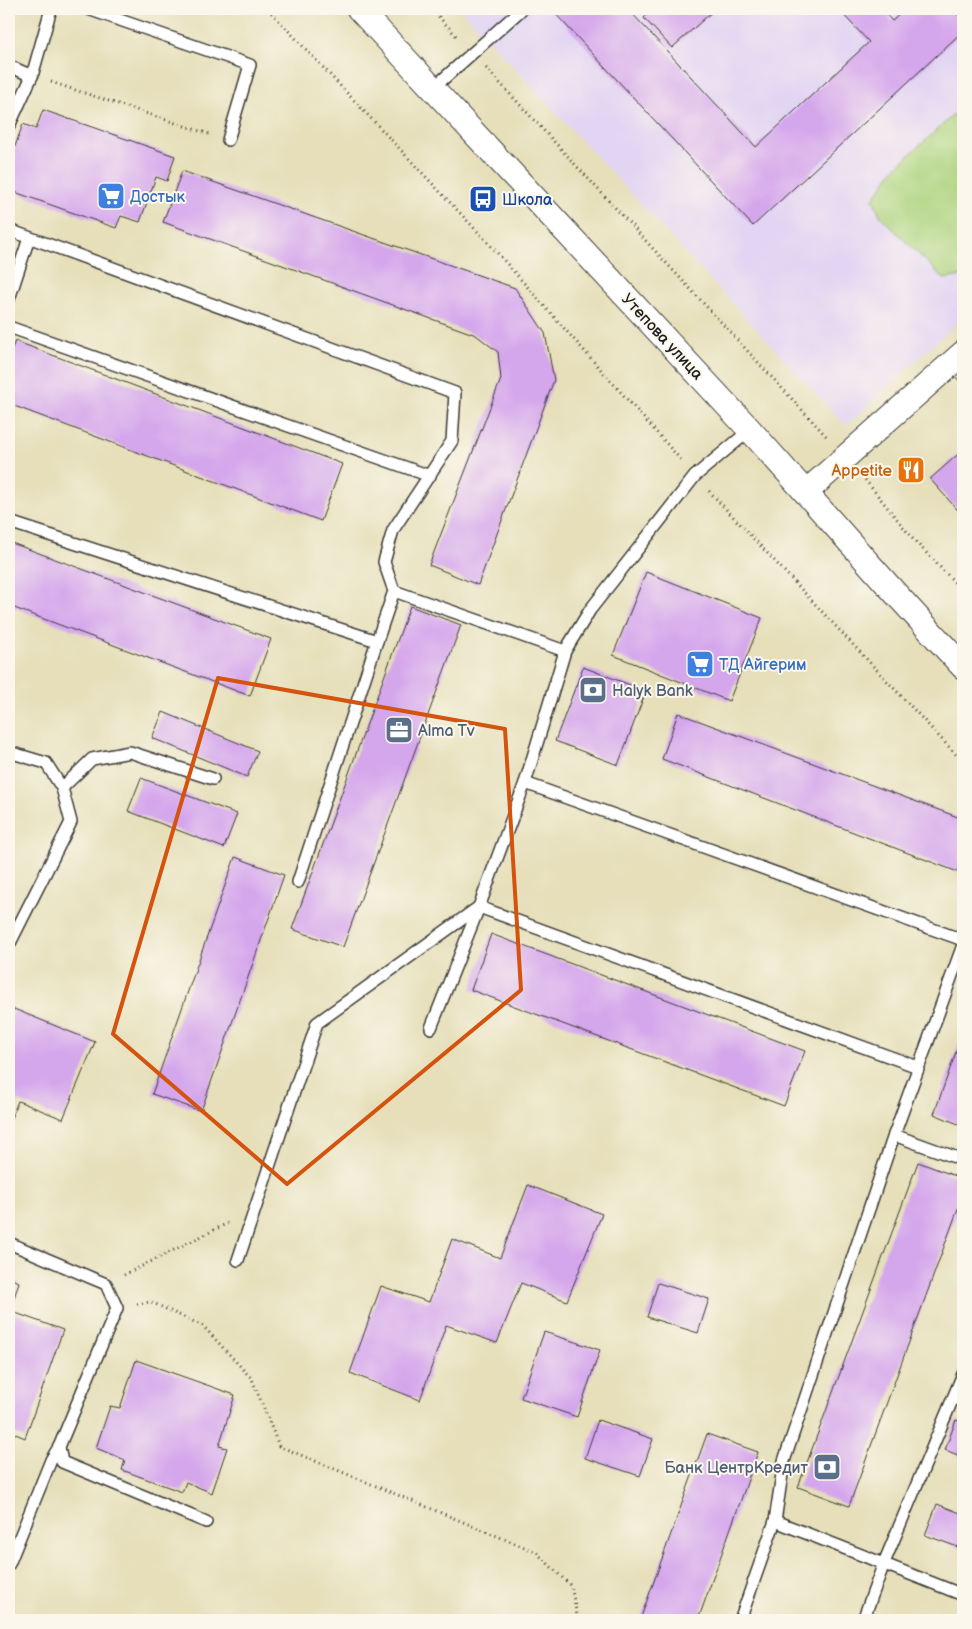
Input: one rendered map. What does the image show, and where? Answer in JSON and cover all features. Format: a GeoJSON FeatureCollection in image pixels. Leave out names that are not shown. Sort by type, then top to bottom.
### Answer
{"type":"FeatureCollection","features":[{"type":"Feature","properties":{"kind":"street","name":"Утепова улица"},"geometry":{"type":"LineString","coordinates":[[359,9],[750,430],[963,667]]}},
{"type":"Feature","properties":{"kind":"street"},"geometry":{"type":"LineString","coordinates":[[806,492],[963,353]]}},
{"type":"Feature","properties":{"kind":"lane"},"geometry":{"type":"LineString","coordinates":[[9,126],[32,76],[51,9]]}},
{"type":"Feature","properties":{"kind":"lane"},"geometry":{"type":"LineString","coordinates":[[88,9],[250,65],[228,140]]}},
{"type":"Feature","properties":{"kind":"lane"},"geometry":{"type":"LineString","coordinates":[[432,89],[522,9]]}},
{"type":"Feature","properties":{"kind":"lane"},"geometry":{"type":"LineString","coordinates":[[9,66],[32,76]]}},
{"type":"Feature","properties":{"kind":"lane"},"geometry":{"type":"LineString","coordinates":[[9,230],[456,393],[452,441],[393,530],[384,562],[394,591],[298,882]]}},
{"type":"Feature","properties":{"kind":"lane"},"geometry":{"type":"LineString","coordinates":[[9,298],[28,238]]}},
{"type":"Feature","properties":{"kind":"lane"},"geometry":{"type":"LineString","coordinates":[[9,327],[430,476]]}},
{"type":"Feature","properties":{"kind":"lane"},"geometry":{"type":"LineString","coordinates":[[431,1028],[525,783],[565,651],[590,610],[695,476],[750,430]]}},
{"type":"Feature","properties":{"kind":"lane"},"geometry":{"type":"LineString","coordinates":[[9,522],[377,641]]}},
{"type":"Feature","properties":{"kind":"lane"},"geometry":{"type":"LineString","coordinates":[[394,591],[565,651]]}},
{"type":"Feature","properties":{"kind":"lane"},"geometry":{"type":"LineString","coordinates":[[9,752],[46,764],[62,788],[71,822],[9,945]]}},
{"type":"Feature","properties":{"kind":"lane"},"geometry":{"type":"LineString","coordinates":[[62,788],[92,759],[130,752],[213,779]]}},
{"type":"Feature","properties":{"kind":"lane"},"geometry":{"type":"LineString","coordinates":[[525,783],[963,940]]}},
{"type":"Feature","properties":{"kind":"lane"},"geometry":{"type":"LineString","coordinates":[[479,907],[918,1067]]}},
{"type":"Feature","properties":{"kind":"lane"},"geometry":{"type":"LineString","coordinates":[[238,1260],[317,1023],[479,907]]}},
{"type":"Feature","properties":{"kind":"lane"},"geometry":{"type":"LineString","coordinates":[[740,1620],[775,1521],[784,1461],[894,1135],[963,945]]}},
{"type":"Feature","properties":{"kind":"lane"},"geometry":{"type":"LineString","coordinates":[[894,1135],[963,1160]]}},
{"type":"Feature","properties":{"kind":"lane"},"geometry":{"type":"LineString","coordinates":[[9,1243],[106,1284],[117,1308],[59,1447],[51,1460],[9,1564]]}},
{"type":"Feature","properties":{"kind":"lane"},"geometry":{"type":"LineString","coordinates":[[863,1620],[884,1563],[963,1374]]}},
{"type":"Feature","properties":{"kind":"lane"},"geometry":{"type":"LineString","coordinates":[[59,1447],[62,1462],[206,1522]]}},
{"type":"Feature","properties":{"kind":"lane"},"geometry":{"type":"LineString","coordinates":[[775,1521],[963,1595]]}},
{"type":"Feature","properties":{"kind":"path"},"geometry":{"type":"LineString","coordinates":[[268,9],[492,247],[695,476],[963,762]]}},
{"type":"Feature","properties":{"kind":"path"},"geometry":{"type":"LineString","coordinates":[[432,9],[846,456],[913,539],[963,591]]}},
{"type":"Feature","properties":{"kind":"path"},"geometry":{"type":"LineString","coordinates":[[32,76],[228,140]]}},
{"type":"Feature","properties":{"kind":"path"},"geometry":{"type":"LineString","coordinates":[[106,1284],[254,1209]]}},
{"type":"Feature","properties":{"kind":"path"},"geometry":{"type":"LineString","coordinates":[[117,1308],[151,1302],[203,1326],[252,1379],[279,1446],[536,1552],[571,1586],[578,1620]]}},
{"type":"Feature","properties":{"kind":"highlighted area"},"geometry":{"type":"Polygon","coordinates":[[[218,678],[505,729],[521,990],[287,1184],[113,1034],[218,678]]]}},
{"type":"Feature","properties":{"kind":"shaded area"},"geometry":{"type":"Polygon","coordinates":[[[460,9],[963,9],[963,317],[846,426],[460,9]]]}},
{"type":"Feature","properties":{"kind":"green space"},"geometry":{"type":"Polygon","coordinates":[[[963,106],[963,276],[944,279],[881,217],[873,199],[894,169],[963,106]]]}},
{"type":"Feature","properties":{"kind":"building"},"geometry":{"type":"Polygon","coordinates":[[[551,9],[628,9],[756,147],[869,42],[838,9],[881,9],[892,21],[905,9],[952,9],[963,20],[963,31],[753,226],[551,9]]]}},
{"type":"Feature","properties":{"kind":"building"},"geometry":{"type":"Polygon","coordinates":[[[653,9],[715,9],[672,48],[644,18],[653,9]]]}},
{"type":"Feature","properties":{"kind":"building"},"geometry":{"type":"Polygon","coordinates":[[[43,110],[175,156],[167,181],[156,177],[140,222],[121,216],[116,228],[9,190],[9,163],[23,124],[36,129],[43,110]]]}},
{"type":"Feature","properties":{"kind":"building"},"geometry":{"type":"Polygon","coordinates":[[[182,171],[515,288],[545,333],[554,380],[478,585],[429,565],[501,379],[498,352],[476,335],[163,222],[182,171]]]}},
{"type":"Feature","properties":{"kind":"building"},"geometry":{"type":"Polygon","coordinates":[[[15,341],[342,464],[321,521],[9,404],[9,356],[15,341]]]}},
{"type":"Feature","properties":{"kind":"building"},"geometry":{"type":"Polygon","coordinates":[[[963,364],[963,385],[953,374],[963,364]]]}},
{"type":"Feature","properties":{"kind":"building"},"geometry":{"type":"Polygon","coordinates":[[[963,450],[963,516],[930,479],[963,450]]]}},
{"type":"Feature","properties":{"kind":"building"},"geometry":{"type":"Polygon","coordinates":[[[9,542],[271,639],[250,696],[9,606],[9,542]]]}},
{"type":"Feature","properties":{"kind":"building"},"geometry":{"type":"Polygon","coordinates":[[[646,572],[762,618],[729,701],[613,655],[646,572]]]}},
{"type":"Feature","properties":{"kind":"building"},"geometry":{"type":"Polygon","coordinates":[[[410,606],[461,625],[343,947],[292,929],[410,606]]]}},
{"type":"Feature","properties":{"kind":"building"},"geometry":{"type":"Polygon","coordinates":[[[583,667],[646,691],[618,765],[555,741],[583,667]]]}},
{"type":"Feature","properties":{"kind":"building"},"geometry":{"type":"Polygon","coordinates":[[[163,712],[258,751],[247,777],[152,738],[163,712]]]}},
{"type":"Feature","properties":{"kind":"building"},"geometry":{"type":"Polygon","coordinates":[[[678,713],[963,819],[963,874],[662,759],[678,713]]]}},
{"type":"Feature","properties":{"kind":"building"},"geometry":{"type":"Polygon","coordinates":[[[141,778],[237,814],[224,848],[128,811],[141,778]]]}},
{"type":"Feature","properties":{"kind":"building"},"geometry":{"type":"Polygon","coordinates":[[[235,857],[284,875],[201,1111],[152,1094],[235,857]]]}},
{"type":"Feature","properties":{"kind":"building"},"geometry":{"type":"Polygon","coordinates":[[[491,934],[805,1051],[784,1106],[471,990],[491,934]]]}},
{"type":"Feature","properties":{"kind":"building"},"geometry":{"type":"Polygon","coordinates":[[[14,1009],[95,1042],[63,1119],[18,1101],[9,1123],[9,1022],[14,1009]]]}},
{"type":"Feature","properties":{"kind":"building"},"geometry":{"type":"Polygon","coordinates":[[[963,1032],[963,1126],[934,1114],[963,1032]]]}},
{"type":"Feature","properties":{"kind":"building"},"geometry":{"type":"Polygon","coordinates":[[[918,1162],[963,1179],[963,1195],[849,1506],[798,1487],[918,1162]]]}},
{"type":"Feature","properties":{"kind":"building"},"geometry":{"type":"Polygon","coordinates":[[[528,1185],[602,1214],[567,1301],[521,1283],[497,1343],[446,1325],[420,1400],[350,1373],[381,1286],[429,1302],[452,1239],[500,1258],[528,1185]]]}},
{"type":"Feature","properties":{"kind":"building"},"geometry":{"type":"Polygon","coordinates":[[[9,1278],[19,1282],[10,1311],[63,1330],[25,1438],[9,1431],[9,1278]]]}},
{"type":"Feature","properties":{"kind":"building"},"geometry":{"type":"Polygon","coordinates":[[[658,1283],[709,1299],[698,1333],[647,1317],[658,1283]]]}},
{"type":"Feature","properties":{"kind":"building"},"geometry":{"type":"Polygon","coordinates":[[[544,1332],[600,1350],[577,1417],[521,1398],[544,1332]]]}},
{"type":"Feature","properties":{"kind":"building"},"geometry":{"type":"Polygon","coordinates":[[[136,1360],[235,1395],[219,1446],[227,1448],[212,1493],[186,1482],[182,1492],[122,1470],[125,1460],[96,1448],[110,1406],[120,1408],[136,1360]]]}},
{"type":"Feature","properties":{"kind":"building"},"geometry":{"type":"Polygon","coordinates":[[[598,1420],[653,1439],[640,1476],[585,1458],[598,1420]]]}},
{"type":"Feature","properties":{"kind":"building"},"geometry":{"type":"Polygon","coordinates":[[[956,1420],[963,1423],[963,1457],[945,1450],[956,1420]]]}},
{"type":"Feature","properties":{"kind":"building"},"geometry":{"type":"Polygon","coordinates":[[[707,1434],[758,1452],[698,1620],[640,1620],[707,1434]]]}},
{"type":"Feature","properties":{"kind":"building"},"geometry":{"type":"Polygon","coordinates":[[[937,1504],[963,1514],[963,1549],[925,1535],[937,1504]]]}},
{"type":"Feature","properties":{"kind":"place","name":"Достык"},"geometry":{"type":"Point","coordinates":[111,196]}},
{"type":"Feature","properties":{"kind":"place","name":"Школа"},"geometry":{"type":"Point","coordinates":[483,199]}},
{"type":"Feature","properties":{"kind":"place","name":"Appetite"},"geometry":{"type":"Point","coordinates":[911,470]}},
{"type":"Feature","properties":{"kind":"place","name":"ТД Айгерим"},"geometry":{"type":"Point","coordinates":[700,664]}},
{"type":"Feature","properties":{"kind":"place","name":"Halyk Bank"},"geometry":{"type":"Point","coordinates":[593,690]}},
{"type":"Feature","properties":{"kind":"place","name":"Alma Tv"},"geometry":{"type":"Point","coordinates":[399,730]}},
{"type":"Feature","properties":{"kind":"place","name":"Банк ЦентрКредит"},"geometry":{"type":"Point","coordinates":[827,1467]}}]}
